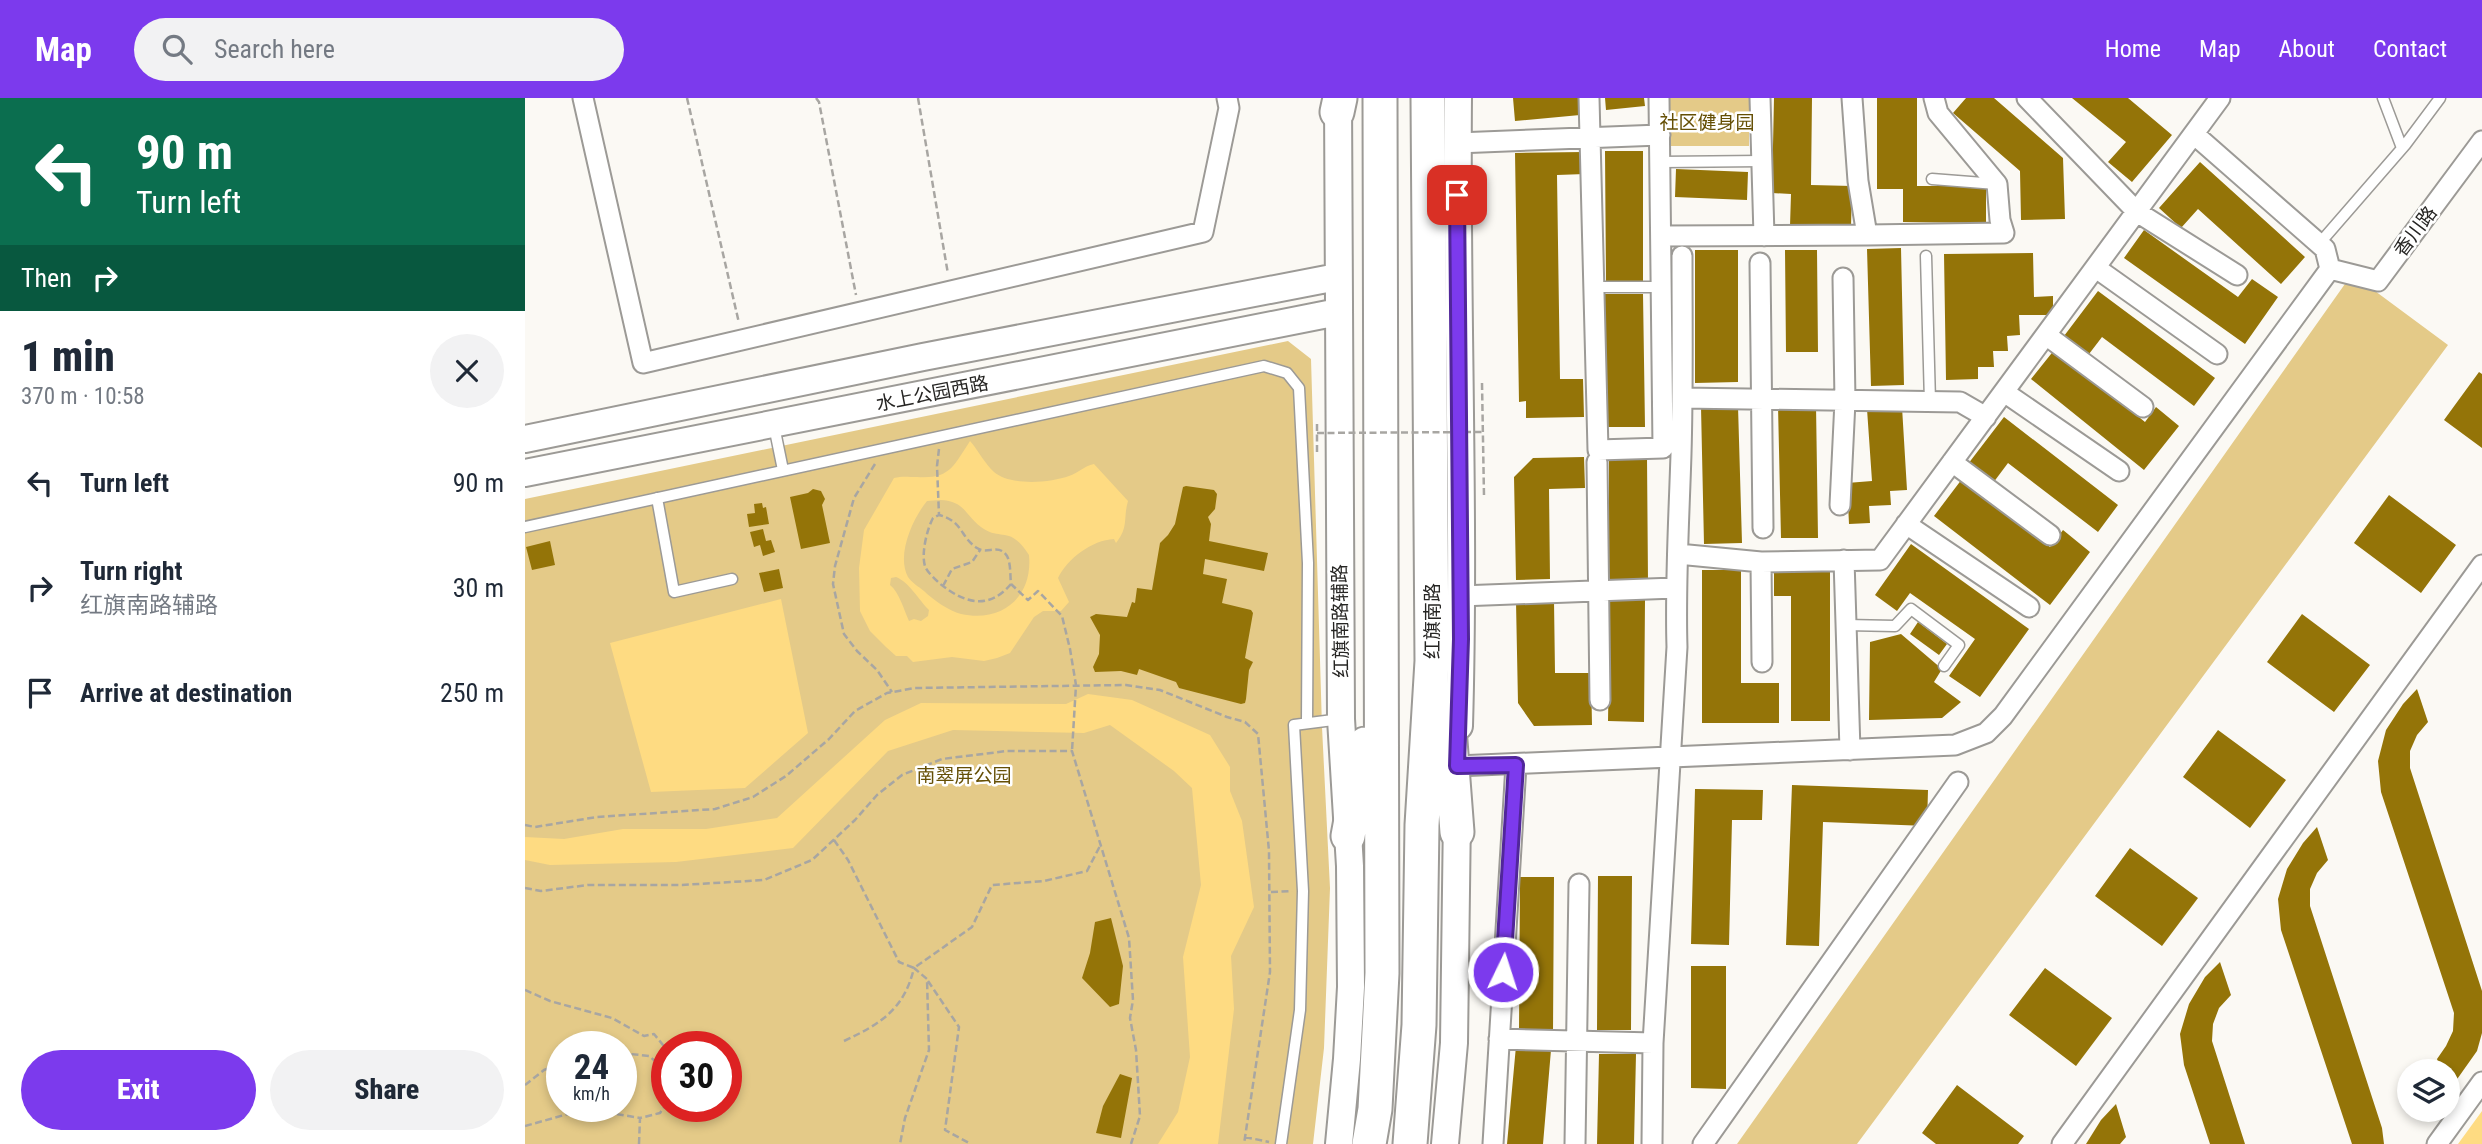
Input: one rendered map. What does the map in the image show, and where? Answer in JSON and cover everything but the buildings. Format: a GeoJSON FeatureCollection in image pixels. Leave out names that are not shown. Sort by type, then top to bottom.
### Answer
{"type":"FeatureCollection","features":[{"type":"Feature","properties":{"kind":"highway"},"geometry":{"type":"LineString","coordinates":[[1369,1144],[1375,1109],[1382,973],[1380,98]]}},
{"type":"Feature","properties":{"kind":"highway","name":"红旗南路"},"geometry":{"type":"LineString","coordinates":[[1410,1144],[1419,1026],[1422,824],[1432,661],[1427,98]]}},
{"type":"Feature","properties":{"kind":"highway"},"geometry":{"type":"LineString","coordinates":[[1348,836],[1380,652]]}},
{"type":"Feature","properties":{"kind":"highway"},"geometry":{"type":"LineString","coordinates":[[1432,661],[1446,686],[1457,832]]}},
{"type":"Feature","properties":{"kind":"main road"},"geometry":{"type":"LineString","coordinates":[[1445,1144],[1454,1043],[1460,596],[1458,98]]}},
{"type":"Feature","properties":{"kind":"main road","name":"红旗南路辅路"},"geometry":{"type":"LineString","coordinates":[[1338,103],[1341,719],[1348,836],[1351,987],[1339,1144]]}},
{"type":"Feature","properties":{"kind":"main road","name":"水上公园西路"},"geometry":{"type":"LineString","coordinates":[[525,439],[923,357],[1337,277]]}},
{"type":"Feature","properties":{"kind":"main road","name":"水上公园西路"},"geometry":{"type":"LineString","coordinates":[[525,473],[1338,312]]}},
{"type":"Feature","properties":{"kind":"street"},"geometry":{"type":"LineString","coordinates":[[583,98],[643,363],[1203,232],[1229,108],[1227,98]]}},
{"type":"Feature","properties":{"kind":"street"},"geometry":{"type":"LineString","coordinates":[[1589,98],[1598,450],[1664,448],[1659,98]]}},
{"type":"Feature","properties":{"kind":"street"},"geometry":{"type":"LineString","coordinates":[[1760,98],[1764,236]]}},
{"type":"Feature","properties":{"kind":"street"},"geometry":{"type":"LineString","coordinates":[[1852,98],[1858,181],[1867,235]]}},
{"type":"Feature","properties":{"kind":"street"},"geometry":{"type":"LineString","coordinates":[[1661,236],[2004,233],[2000,220],[1997,184],[1938,113],[1934,98]]}},
{"type":"Feature","properties":{"kind":"street"},"geometry":{"type":"LineString","coordinates":[[2027,98],[2137,212],[2237,275]]}},
{"type":"Feature","properties":{"kind":"street"},"geometry":{"type":"LineString","coordinates":[[1678,554],[1761,562],[1880,560],[2220,98]]}},
{"type":"Feature","properties":{"kind":"street"},"geometry":{"type":"LineString","coordinates":[[1457,143],[1660,135]]}},
{"type":"Feature","properties":{"kind":"street"},"geometry":{"type":"LineString","coordinates":[[1457,766],[1955,745],[1986,733],[2003,716],[2330,269],[2325,249],[2195,135]]}},
{"type":"Feature","properties":{"kind":"street","name":"香川路"},"geometry":{"type":"LineString","coordinates":[[2330,269],[2378,281],[2482,141]]}},
{"type":"Feature","properties":{"kind":"street"},"geometry":{"type":"LineString","coordinates":[[1652,1144],[1653,1043],[1677,647],[1675,588],[1683,398],[1682,256]]}},
{"type":"Feature","properties":{"kind":"street"},"geometry":{"type":"LineString","coordinates":[[1760,263],[1763,528]]}},
{"type":"Feature","properties":{"kind":"street"},"geometry":{"type":"LineString","coordinates":[[2096,268],[2217,354]]}},
{"type":"Feature","properties":{"kind":"street"},"geometry":{"type":"LineString","coordinates":[[1840,505],[1846,401],[1843,278]]}},
{"type":"Feature","properties":{"kind":"street"},"geometry":{"type":"LineString","coordinates":[[2046,335],[2143,407]]}},
{"type":"Feature","properties":{"kind":"street"},"geometry":{"type":"LineString","coordinates":[[2004,392],[2119,471]]}},
{"type":"Feature","properties":{"kind":"street"},"geometry":{"type":"LineString","coordinates":[[1683,398],[1960,402],[1986,416]]}},
{"type":"Feature","properties":{"kind":"street"},"geometry":{"type":"LineString","coordinates":[[1597,462],[1600,700]]}},
{"type":"Feature","properties":{"kind":"street"},"geometry":{"type":"LineString","coordinates":[[1952,462],[2050,535]]}},
{"type":"Feature","properties":{"kind":"street"},"geometry":{"type":"LineString","coordinates":[[1906,524],[2029,607]]}},
{"type":"Feature","properties":{"kind":"street"},"geometry":{"type":"LineString","coordinates":[[1844,560],[1850,750]]}},
{"type":"Feature","properties":{"kind":"street"},"geometry":{"type":"LineString","coordinates":[[1761,562],[1762,662]]}},
{"type":"Feature","properties":{"kind":"street"},"geometry":{"type":"LineString","coordinates":[[2062,1144],[2482,565]]}},
{"type":"Feature","properties":{"kind":"street"},"geometry":{"type":"LineString","coordinates":[[1460,596],[1675,588]]}},
{"type":"Feature","properties":{"kind":"street"},"geometry":{"type":"LineString","coordinates":[[1493,1144],[1516,765]]}},
{"type":"Feature","properties":{"kind":"street"},"geometry":{"type":"LineString","coordinates":[[1703,1144],[1958,782]]}},
{"type":"Feature","properties":{"kind":"street"},"geometry":{"type":"LineString","coordinates":[[1576,1144],[1579,884]]}},
{"type":"Feature","properties":{"kind":"street"},"geometry":{"type":"LineString","coordinates":[[1499,1039],[1653,1043]]}},
{"type":"Feature","properties":{"kind":"street"},"geometry":{"type":"LineString","coordinates":[[2437,1144],[2482,1082]]}},
{"type":"Feature","properties":{"kind":"lane"},"geometry":{"type":"LineString","coordinates":[[2383,98],[2402,148]]}},
{"type":"Feature","properties":{"kind":"lane"},"geometry":{"type":"LineString","coordinates":[[2319,244],[2402,148],[2440,98]]}},
{"type":"Feature","properties":{"kind":"lane"},"geometry":{"type":"LineString","coordinates":[[1661,162],[1762,161]]}},
{"type":"Feature","properties":{"kind":"lane"},"geometry":{"type":"LineString","coordinates":[[1932,180],[1997,184]]}},
{"type":"Feature","properties":{"kind":"lane"},"geometry":{"type":"LineString","coordinates":[[1926,256],[1930,402]]}},
{"type":"Feature","properties":{"kind":"lane"},"geometry":{"type":"LineString","coordinates":[[1594,287],[1662,287]]}},
{"type":"Feature","properties":{"kind":"lane"},"geometry":{"type":"LineString","coordinates":[[525,527],[1264,366],[1287,373],[1299,388],[1308,563],[1307,722]]}},
{"type":"Feature","properties":{"kind":"lane"},"geometry":{"type":"LineString","coordinates":[[773,424],[783,470]]}},
{"type":"Feature","properties":{"kind":"lane"},"geometry":{"type":"LineString","coordinates":[[657,498],[674,592],[732,579]]}},
{"type":"Feature","properties":{"kind":"lane"},"geometry":{"type":"LineString","coordinates":[[1846,625],[1895,626],[1911,609],[1959,645],[1944,666]]}},
{"type":"Feature","properties":{"kind":"lane"},"geometry":{"type":"LineString","coordinates":[[1278,1144],[1300,1010],[1303,891],[1294,725],[1341,719]]}},
{"type":"Feature","properties":{"kind":"path"},"geometry":{"type":"LineString","coordinates":[[687,98],[742,340]]}},
{"type":"Feature","properties":{"kind":"path"},"geometry":{"type":"LineString","coordinates":[[816,98],[819,102],[860,312]]}},
{"type":"Feature","properties":{"kind":"path"},"geometry":{"type":"LineString","coordinates":[[918,98],[951,291]]}},
{"type":"Feature","properties":{"kind":"path"},"geometry":{"type":"LineString","coordinates":[[1482,383],[1484,496]]}},
{"type":"Feature","properties":{"kind":"path"},"geometry":{"type":"LineString","coordinates":[[1317,433],[1484,432]]}},
{"type":"Feature","properties":{"kind":"path"},"geometry":{"type":"LineString","coordinates":[[937,438],[939,515]]}},
{"type":"Feature","properties":{"kind":"path"},"geometry":{"type":"LineString","coordinates":[[879,450],[876,462],[854,498],[835,566],[833,584],[844,634],[877,670],[891,692]]}},
{"type":"Feature","properties":{"kind":"path"},"geometry":{"type":"LineString","coordinates":[[979,550],[956,522],[939,515],[933,518],[928,527],[925,566],[943,586],[963,599],[980,602],[997,598],[1011,584]]}},
{"type":"Feature","properties":{"kind":"path"},"geometry":{"type":"LineString","coordinates":[[979,550],[1001,550],[1007,556],[1011,584],[1028,600],[1038,591],[1062,616],[1076,684],[1072,751],[1129,938],[1133,967],[1130,1018],[1136,1050],[1140,1116],[1131,1144]]}},
{"type":"Feature","properties":{"kind":"path"},"geometry":{"type":"LineString","coordinates":[[943,586],[952,569],[972,562],[979,550]]}},
{"type":"Feature","properties":{"kind":"path"},"geometry":{"type":"LineString","coordinates":[[525,825],[535,827],[597,817],[715,809],[753,797],[786,776],[829,739],[855,711],[891,692],[915,688],[1126,685],[1160,690],[1245,722],[1258,734],[1271,892],[1271,972],[1244,1144]]}},
{"type":"Feature","properties":{"kind":"path"},"geometry":{"type":"LineString","coordinates":[[525,888],[541,891],[588,885],[682,885],[764,880],[813,860],[877,795],[902,775],[942,759],[1007,751],[1072,751]]}},
{"type":"Feature","properties":{"kind":"path"},"geometry":{"type":"LineString","coordinates":[[834,840],[848,860],[898,962],[914,968],[927,979],[959,1027],[945,1130],[971,1144]]}},
{"type":"Feature","properties":{"kind":"path"},"geometry":{"type":"LineString","coordinates":[[844,1041],[878,1026],[910,985],[914,968],[972,927],[992,886],[1044,881],[1087,871],[1101,844]]}},
{"type":"Feature","properties":{"kind":"path"},"geometry":{"type":"LineString","coordinates":[[1271,892],[1303,891]]}},
{"type":"Feature","properties":{"kind":"path"},"geometry":{"type":"LineString","coordinates":[[900,1144],[905,1118],[929,1050],[927,979]]}},
{"type":"Feature","properties":{"kind":"path"},"geometry":{"type":"LineString","coordinates":[[525,990],[550,1001],[612,1018],[644,1036],[651,1035]]}},
{"type":"Feature","properties":{"kind":"path"},"geometry":{"type":"LineString","coordinates":[[525,1085],[546,1069]]}},
{"type":"Feature","properties":{"kind":"path"},"geometry":{"type":"LineString","coordinates":[[525,1126],[586,1110],[640,1118],[651,1115]]}},
{"type":"Feature","properties":{"kind":"path"},"geometry":{"type":"LineString","coordinates":[[639,1144],[640,1118]]}},
{"type":"Feature","properties":{"kind":"path"},"geometry":{"type":"LineString","coordinates":[[1245,1137],[1278,1144]]}},
{"type":"Feature","properties":{"kind":"green space","name":"社区健身园"},"geometry":{"type":"Polygon","coordinates":[[[1666,98],[1749,98],[1749,146],[1666,146],[1666,98]]]}},
{"type":"Feature","properties":{"kind":"green space"},"geometry":{"type":"Polygon","coordinates":[[[2352,274],[2448,345],[1857,1144],[1737,1144],[2352,274]]]}},
{"type":"Feature","properties":{"kind":"green space","name":"南翠屏公园"},"geometry":{"type":"Polygon","coordinates":[[[1288,341],[1311,359],[1322,727],[1330,888],[1324,1048],[1313,1144],[525,1144],[525,499],[1288,341]]]}},
{"type":"Feature","properties":{"kind":"shaded area"},"geometry":{"type":"Polygon","coordinates":[[[970,441],[994,472],[1010,480],[1041,482],[1072,475],[1094,464],[1128,501],[1124,527],[1116,543],[1114,539],[1097,543],[1067,564],[1058,578],[1069,602],[1061,611],[1043,611],[1034,617],[1010,653],[984,661],[952,657],[913,662],[907,656],[896,656],[886,647],[870,631],[860,611],[859,568],[864,530],[894,478],[928,477],[944,473],[970,441]],[[927,501],[916,517],[905,548],[908,577],[946,608],[961,614],[989,614],[1012,604],[1026,583],[1029,555],[1010,536],[988,531],[955,503],[927,501]],[[896,577],[891,578],[890,585],[899,597],[909,621],[921,621],[928,616],[929,610],[910,587],[896,577]]]}},
{"type":"Feature","properties":{"kind":"shaded area"},"geometry":{"type":"Polygon","coordinates":[[[781,599],[808,733],[745,788],[651,792],[610,643],[781,599]]]}},
{"type":"Feature","properties":{"kind":"shaded area"},"geometry":{"type":"Polygon","coordinates":[[[1088,694],[1132,700],[1210,735],[1230,767],[1230,791],[1242,821],[1254,907],[1231,956],[1234,1009],[1218,1144],[1158,1144],[1178,1112],[1190,1057],[1183,957],[1201,885],[1192,788],[1174,771],[1110,725],[1084,733],[953,730],[888,751],[793,848],[676,862],[550,865],[525,860],[525,837],[564,839],[623,829],[706,829],[777,818],[885,720],[921,703],[1066,704],[1088,694]]]}},
{"type":"Feature","properties":{"kind":"shaded area"},"geometry":{"type":"Polygon","coordinates":[[[2482,1111],[2482,1144],[2458,1144],[2482,1111]]]}},
{"type":"Feature","properties":{"kind":"route"},"geometry":{"type":"LineString","coordinates":[[1457,195],[1461,639],[1457,766],[1516,765],[1503,972]]}}]}
